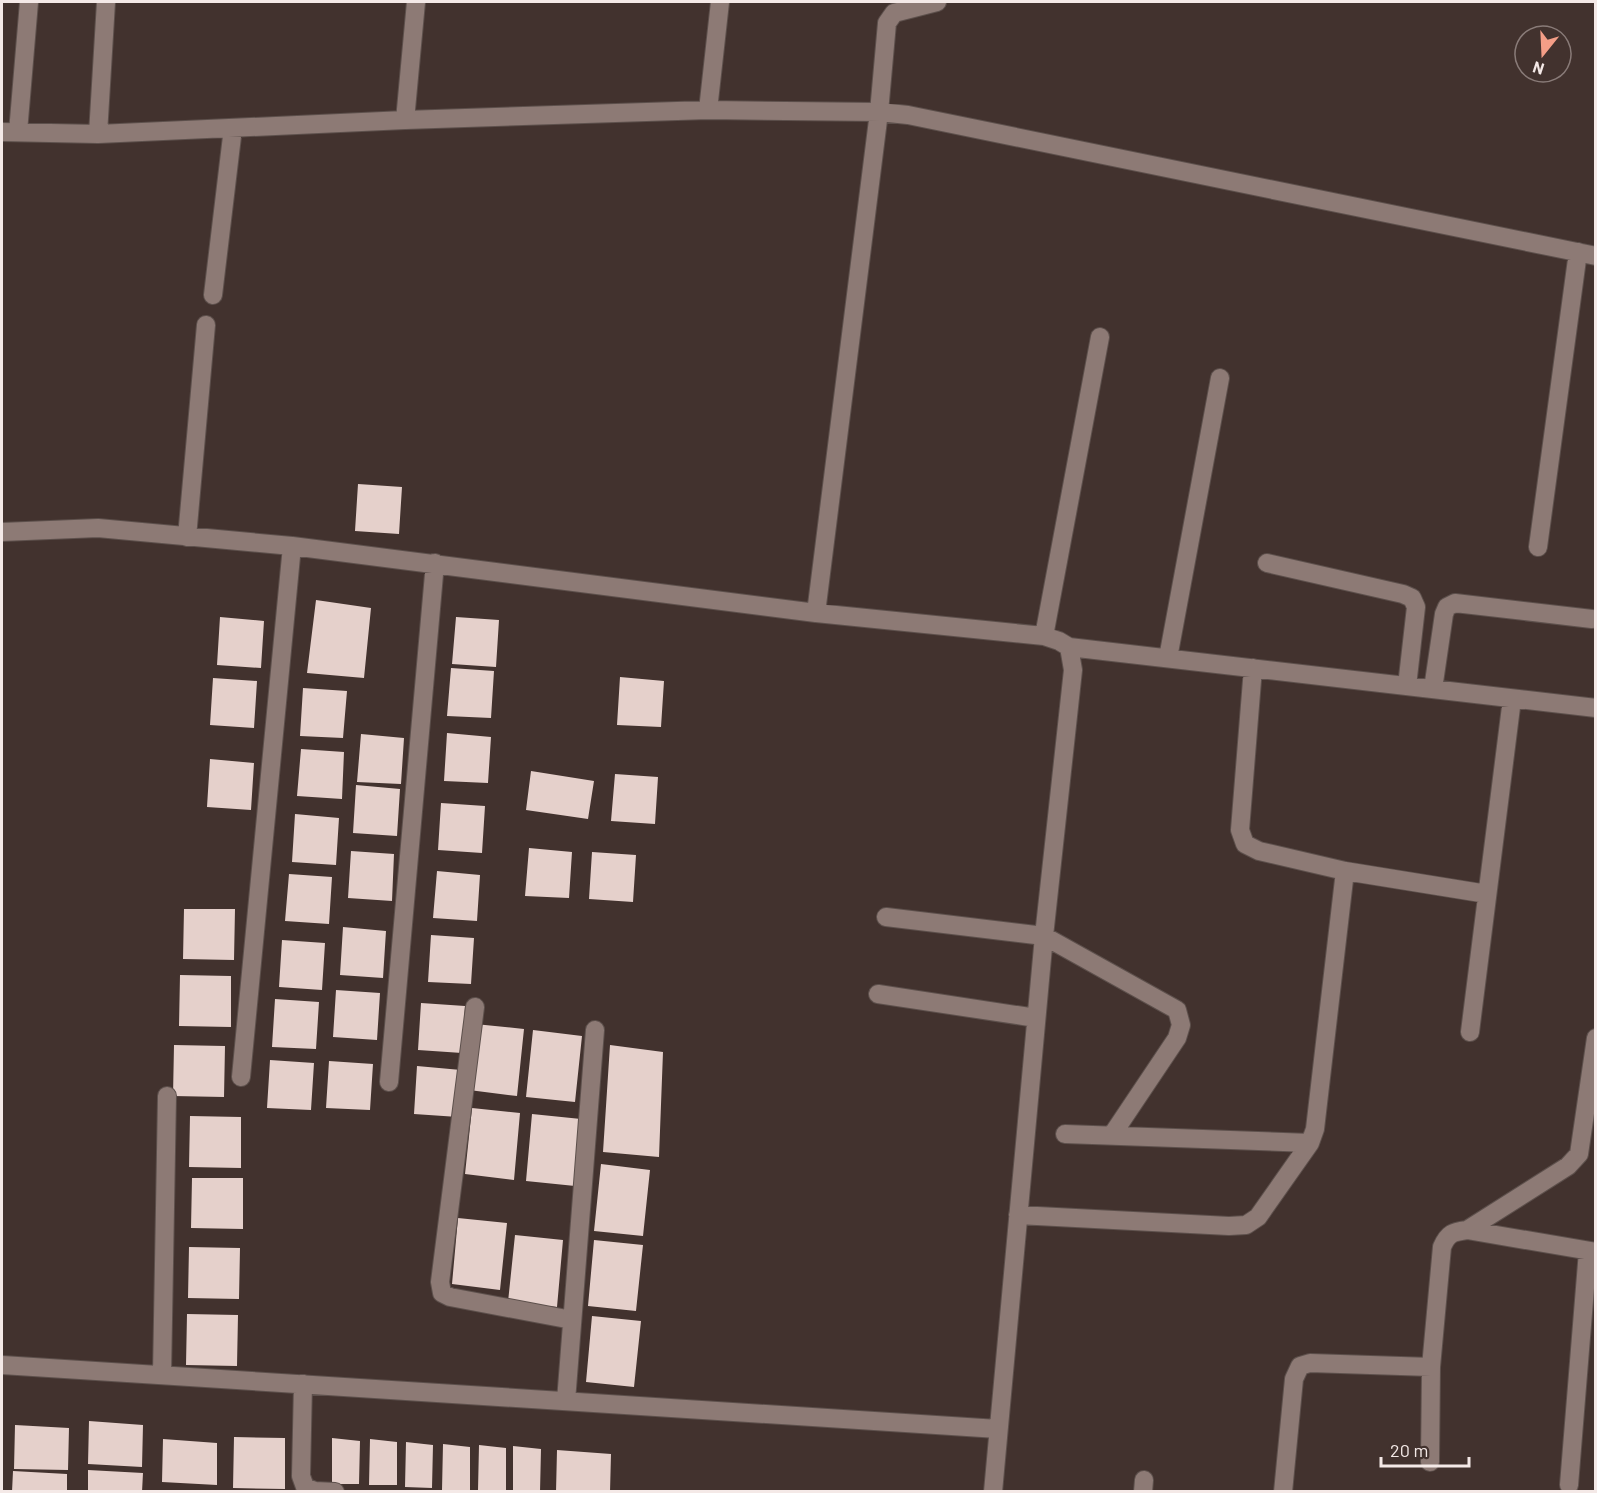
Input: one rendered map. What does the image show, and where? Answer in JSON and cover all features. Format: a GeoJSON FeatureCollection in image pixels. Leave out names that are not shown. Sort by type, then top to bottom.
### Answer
{"type":"FeatureCollection","features":[{"type":"Feature","properties":{"kind":"street"},"geometry":{"type":"LineString","coordinates":[[29,2],[10,132],[98,134],[405,120],[708,110],[879,112],[920,117],[1587,254],[1538,547]]}},
{"type":"Feature","properties":{"kind":"street"},"geometry":{"type":"LineString","coordinates":[[98,134],[106,2]]}},
{"type":"Feature","properties":{"kind":"street"},"geometry":{"type":"LineString","coordinates":[[405,120],[416,2]]}},
{"type":"Feature","properties":{"kind":"street"},"geometry":{"type":"LineString","coordinates":[[708,110],[720,2]]}},
{"type":"Feature","properties":{"kind":"street"},"geometry":{"type":"LineString","coordinates":[[816,613],[879,112],[887,23],[894,13],[937,2]]}},
{"type":"Feature","properties":{"kind":"street"},"geometry":{"type":"LineString","coordinates":[[213,295],[233,128]]}},
{"type":"Feature","properties":{"kind":"street"},"geometry":{"type":"LineString","coordinates":[[187,537],[206,325]]}},
{"type":"Feature","properties":{"kind":"street"},"geometry":{"type":"LineString","coordinates":[[1044,636],[1100,337]]}},
{"type":"Feature","properties":{"kind":"street"},"geometry":{"type":"LineString","coordinates":[[1168,658],[1220,378]]}},
{"type":"Feature","properties":{"kind":"street"},"geometry":{"type":"LineString","coordinates":[[2,532],[98,528],[292,546],[816,613],[1044,636],[1069,647],[1596,708]]}},
{"type":"Feature","properties":{"kind":"street"},"geometry":{"type":"LineString","coordinates":[[241,1077],[292,546]]}},
{"type":"Feature","properties":{"kind":"street"},"geometry":{"type":"LineString","coordinates":[[389,1082],[435,563]]}},
{"type":"Feature","properties":{"kind":"street"},"geometry":{"type":"LineString","coordinates":[[1267,563],[1412,597],[1416,608],[1407,686]]}},
{"type":"Feature","properties":{"kind":"street"},"geometry":{"type":"LineString","coordinates":[[1433,689],[1444,614],[1447,607],[1455,603],[1592,619]]}},
{"type":"Feature","properties":{"kind":"street"},"geometry":{"type":"LineString","coordinates":[[993,1491],[1036,1018],[1073,670],[1069,647]]}},
{"type":"Feature","properties":{"kind":"street"},"geometry":{"type":"LineString","coordinates":[[1253,668],[1240,830],[1245,844],[1259,851],[1345,871],[1487,894]]}},
{"type":"Feature","properties":{"kind":"street"},"geometry":{"type":"LineString","coordinates":[[1470,1032],[1512,699]]}},
{"type":"Feature","properties":{"kind":"street"},"geometry":{"type":"LineString","coordinates":[[1018,1215],[1229,1226],[1246,1225],[1258,1217],[1310,1143],[1315,1128],[1345,871]]}},
{"type":"Feature","properties":{"kind":"street"},"geometry":{"type":"LineString","coordinates":[[886,916],[1044,936],[1177,1010],[1181,1025],[1177,1038],[1112,1135]]}},
{"type":"Feature","properties":{"kind":"street"},"geometry":{"type":"LineString","coordinates":[[878,994],[1036,1018]]}},
{"type":"Feature","properties":{"kind":"street"},"geometry":{"type":"LineString","coordinates":[[476,1007],[440,1282],[442,1293],[450,1297],[572,1320]]}},
{"type":"Feature","properties":{"kind":"street"},"geometry":{"type":"LineString","coordinates":[[566,1401],[595,1030]]}},
{"type":"Feature","properties":{"kind":"street"},"geometry":{"type":"LineString","coordinates":[[1467,1230],[1568,1166],[1579,1154],[1592,1092],[1596,1038]]}},
{"type":"Feature","properties":{"kind":"street"},"geometry":{"type":"LineString","coordinates":[[162,1375],[167,1096]]}},
{"type":"Feature","properties":{"kind":"street"},"geometry":{"type":"LineString","coordinates":[[1065,1134],[1310,1143]]}},
{"type":"Feature","properties":{"kind":"street"},"geometry":{"type":"LineString","coordinates":[[1430,1462],[1431,1367],[1442,1247],[1446,1237],[1455,1232],[1467,1230],[1592,1251],[1569,1485]]}},
{"type":"Feature","properties":{"kind":"street"},"geometry":{"type":"LineString","coordinates":[[1283,1491],[1294,1379],[1300,1366],[1310,1363],[1431,1367]]}},
{"type":"Feature","properties":{"kind":"street"},"geometry":{"type":"LineString","coordinates":[[2,1365],[998,1429]]}},
{"type":"Feature","properties":{"kind":"street"},"geometry":{"type":"LineString","coordinates":[[303,1384],[301,1476],[305,1487],[315,1491],[335,1491]]}},
{"type":"Feature","properties":{"kind":"building"},"geometry":{"type":"Polygon","coordinates":[[[358,484],[402,487],[399,534],[355,531],[358,484]]]}},
{"type":"Feature","properties":{"kind":"building"},"geometry":{"type":"Polygon","coordinates":[[[316,600],[371,608],[364,678],[307,673],[316,600]]]}},
{"type":"Feature","properties":{"kind":"building"},"geometry":{"type":"Polygon","coordinates":[[[220,617],[264,621],[261,668],[217,665],[220,617]]]}},
{"type":"Feature","properties":{"kind":"building"},"geometry":{"type":"Polygon","coordinates":[[[456,617],[499,620],[496,667],[452,664],[456,617]]]}},
{"type":"Feature","properties":{"kind":"building"},"geometry":{"type":"Polygon","coordinates":[[[451,668],[494,671],[491,718],[447,716],[451,668]]]}},
{"type":"Feature","properties":{"kind":"building"},"geometry":{"type":"Polygon","coordinates":[[[620,677],[664,681],[661,727],[617,725],[620,677]]]}},
{"type":"Feature","properties":{"kind":"building"},"geometry":{"type":"Polygon","coordinates":[[[213,678],[257,681],[254,728],[210,725],[213,678]]]}},
{"type":"Feature","properties":{"kind":"building"},"geometry":{"type":"Polygon","coordinates":[[[303,688],[347,691],[343,738],[300,736],[303,688]]]}},
{"type":"Feature","properties":{"kind":"building"},"geometry":{"type":"Polygon","coordinates":[[[447,733],[491,737],[488,783],[444,781],[447,733]]]}},
{"type":"Feature","properties":{"kind":"building"},"geometry":{"type":"Polygon","coordinates":[[[361,734],[404,738],[401,784],[357,782],[361,734]]]}},
{"type":"Feature","properties":{"kind":"building"},"geometry":{"type":"Polygon","coordinates":[[[301,749],[344,752],[342,799],[297,796],[301,749]]]}},
{"type":"Feature","properties":{"kind":"building"},"geometry":{"type":"Polygon","coordinates":[[[210,759],[254,763],[251,810],[207,807],[210,759]]]}},
{"type":"Feature","properties":{"kind":"building"},"geometry":{"type":"Polygon","coordinates":[[[531,771],[594,781],[588,819],[526,810],[531,771]]]}},
{"type":"Feature","properties":{"kind":"building"},"geometry":{"type":"Polygon","coordinates":[[[615,774],[658,777],[655,824],[611,821],[615,774]]]}},
{"type":"Feature","properties":{"kind":"building"},"geometry":{"type":"Polygon","coordinates":[[[356,785],[400,789],[397,836],[353,833],[356,785]]]}},
{"type":"Feature","properties":{"kind":"building"},"geometry":{"type":"Polygon","coordinates":[[[441,803],[485,806],[482,853],[438,850],[441,803]]]}},
{"type":"Feature","properties":{"kind":"building"},"geometry":{"type":"Polygon","coordinates":[[[295,814],[339,818],[336,865],[292,862],[295,814]]]}},
{"type":"Feature","properties":{"kind":"building"},"geometry":{"type":"Polygon","coordinates":[[[529,848],[572,852],[569,898],[525,896],[529,848]]]}},
{"type":"Feature","properties":{"kind":"building"},"geometry":{"type":"Polygon","coordinates":[[[351,851],[394,854],[392,901],[348,898],[351,851]]]}},
{"type":"Feature","properties":{"kind":"building"},"geometry":{"type":"Polygon","coordinates":[[[592,852],[636,855],[633,902],[589,899],[592,852]]]}},
{"type":"Feature","properties":{"kind":"building"},"geometry":{"type":"Polygon","coordinates":[[[437,871],[480,875],[477,921],[433,918],[437,871]]]}},
{"type":"Feature","properties":{"kind":"building"},"geometry":{"type":"Polygon","coordinates":[[[289,874],[332,877],[329,924],[285,921],[289,874]]]}},
{"type":"Feature","properties":{"kind":"building"},"geometry":{"type":"Polygon","coordinates":[[[184,909],[235,909],[234,960],[183,959],[184,909]]]}},
{"type":"Feature","properties":{"kind":"building"},"geometry":{"type":"Polygon","coordinates":[[[343,927],[386,931],[383,978],[340,975],[343,927]]]}},
{"type":"Feature","properties":{"kind":"building"},"geometry":{"type":"Polygon","coordinates":[[[431,935],[474,938],[471,984],[428,982],[431,935]]]}},
{"type":"Feature","properties":{"kind":"building"},"geometry":{"type":"Polygon","coordinates":[[[282,940],[325,943],[322,990],[279,987],[282,940]]]}},
{"type":"Feature","properties":{"kind":"building"},"geometry":{"type":"Polygon","coordinates":[[[180,975],[231,976],[231,1027],[179,1026],[180,975]]]}},
{"type":"Feature","properties":{"kind":"building"},"geometry":{"type":"Polygon","coordinates":[[[336,990],[380,993],[377,1040],[333,1037],[336,990]]]}},
{"type":"Feature","properties":{"kind":"building"},"geometry":{"type":"Polygon","coordinates":[[[275,999],[319,1002],[316,1049],[272,1047],[275,999]]]}},
{"type":"Feature","properties":{"kind":"building"},"geometry":{"type":"Polygon","coordinates":[[[421,1003],[465,1006],[462,1053],[418,1050],[421,1003]]]}},
{"type":"Feature","properties":{"kind":"building"},"geometry":{"type":"Polygon","coordinates":[[[475,1024],[524,1029],[517,1096],[469,1090],[475,1024]]]}},
{"type":"Feature","properties":{"kind":"building"},"geometry":{"type":"Polygon","coordinates":[[[533,1030],[582,1036],[575,1102],[526,1097],[533,1030]]]}},
{"type":"Feature","properties":{"kind":"building"},"geometry":{"type":"Polygon","coordinates":[[[174,1045],[225,1046],[224,1097],[173,1096],[174,1045]]]}},
{"type":"Feature","properties":{"kind":"building"},"geometry":{"type":"Polygon","coordinates":[[[610,1045],[663,1052],[659,1157],[603,1152],[610,1045]]]}},
{"type":"Feature","properties":{"kind":"building"},"geometry":{"type":"Polygon","coordinates":[[[270,1060],[314,1063],[311,1110],[267,1108],[270,1060]]]}},
{"type":"Feature","properties":{"kind":"building"},"geometry":{"type":"Polygon","coordinates":[[[329,1061],[373,1064],[370,1110],[326,1108],[329,1061]]]}},
{"type":"Feature","properties":{"kind":"building"},"geometry":{"type":"Polygon","coordinates":[[[417,1066],[461,1070],[458,1117],[414,1114],[417,1066]]]}},
{"type":"Feature","properties":{"kind":"building"},"geometry":{"type":"Polygon","coordinates":[[[472,1108],[520,1113],[514,1180],[465,1174],[472,1108]]]}},
{"type":"Feature","properties":{"kind":"building"},"geometry":{"type":"Polygon","coordinates":[[[532,1114],[581,1119],[575,1186],[526,1181],[532,1114]]]}},
{"type":"Feature","properties":{"kind":"building"},"geometry":{"type":"Polygon","coordinates":[[[190,1116],[241,1117],[241,1168],[189,1167],[190,1116]]]}},
{"type":"Feature","properties":{"kind":"building"},"geometry":{"type":"Polygon","coordinates":[[[601,1164],[650,1170],[643,1236],[594,1231],[601,1164]]]}},
{"type":"Feature","properties":{"kind":"building"},"geometry":{"type":"Polygon","coordinates":[[[192,1178],[243,1178],[243,1229],[191,1228],[192,1178]]]}},
{"type":"Feature","properties":{"kind":"building"},"geometry":{"type":"Polygon","coordinates":[[[458,1218],[507,1223],[500,1290],[452,1284],[458,1218]]]}},
{"type":"Feature","properties":{"kind":"building"},"geometry":{"type":"Polygon","coordinates":[[[515,1235],[563,1240],[557,1307],[508,1302],[515,1235]]]}},
{"type":"Feature","properties":{"kind":"building"},"geometry":{"type":"Polygon","coordinates":[[[594,1240],[643,1245],[636,1311],[588,1306],[594,1240]]]}},
{"type":"Feature","properties":{"kind":"building"},"geometry":{"type":"Polygon","coordinates":[[[189,1247],[240,1248],[239,1299],[188,1298],[189,1247]]]}},
{"type":"Feature","properties":{"kind":"building"},"geometry":{"type":"Polygon","coordinates":[[[187,1314],[238,1315],[237,1366],[186,1365],[187,1314]]]}},
{"type":"Feature","properties":{"kind":"building"},"geometry":{"type":"Polygon","coordinates":[[[592,1316],[641,1321],[634,1387],[586,1382],[592,1316]]]}},
{"type":"Feature","properties":{"kind":"building"},"geometry":{"type":"Polygon","coordinates":[[[89,1421],[143,1425],[142,1467],[88,1464],[89,1421]]]}},
{"type":"Feature","properties":{"kind":"building"},"geometry":{"type":"Polygon","coordinates":[[[15,1425],[69,1428],[68,1470],[14,1469],[15,1425]]]}},
{"type":"Feature","properties":{"kind":"building"},"geometry":{"type":"Polygon","coordinates":[[[234,1437],[285,1438],[285,1489],[233,1488],[234,1437]]]}},
{"type":"Feature","properties":{"kind":"building"},"geometry":{"type":"Polygon","coordinates":[[[332,1438],[360,1441],[359,1484],[332,1484],[332,1438]]]}},
{"type":"Feature","properties":{"kind":"building"},"geometry":{"type":"Polygon","coordinates":[[[163,1439],[217,1443],[217,1485],[162,1482],[163,1439]]]}},
{"type":"Feature","properties":{"kind":"building"},"geometry":{"type":"Polygon","coordinates":[[[370,1439],[397,1442],[397,1485],[369,1485],[370,1439]]]}},
{"type":"Feature","properties":{"kind":"building"},"geometry":{"type":"Polygon","coordinates":[[[406,1442],[433,1445],[432,1488],[405,1487],[406,1442]]]}},
{"type":"Feature","properties":{"kind":"building"},"geometry":{"type":"Polygon","coordinates":[[[443,1444],[470,1447],[470,1490],[442,1490],[443,1444]]]}},
{"type":"Feature","properties":{"kind":"building"},"geometry":{"type":"Polygon","coordinates":[[[479,1445],[506,1448],[506,1490],[478,1490],[479,1445]]]}},
{"type":"Feature","properties":{"kind":"building"},"geometry":{"type":"Polygon","coordinates":[[[513,1446],[541,1449],[540,1492],[513,1492],[513,1446]]]}},
{"type":"Feature","properties":{"kind":"building"},"geometry":{"type":"Polygon","coordinates":[[[557,1450],[611,1454],[610,1492],[556,1492],[557,1450]]]}},
{"type":"Feature","properties":{"kind":"building"},"geometry":{"type":"Polygon","coordinates":[[[88,1470],[143,1473],[142,1492],[88,1492],[88,1470]]]}},
{"type":"Feature","properties":{"kind":"building"},"geometry":{"type":"Polygon","coordinates":[[[13,1471],[67,1474],[67,1492],[12,1492],[13,1471]]]}}]}
